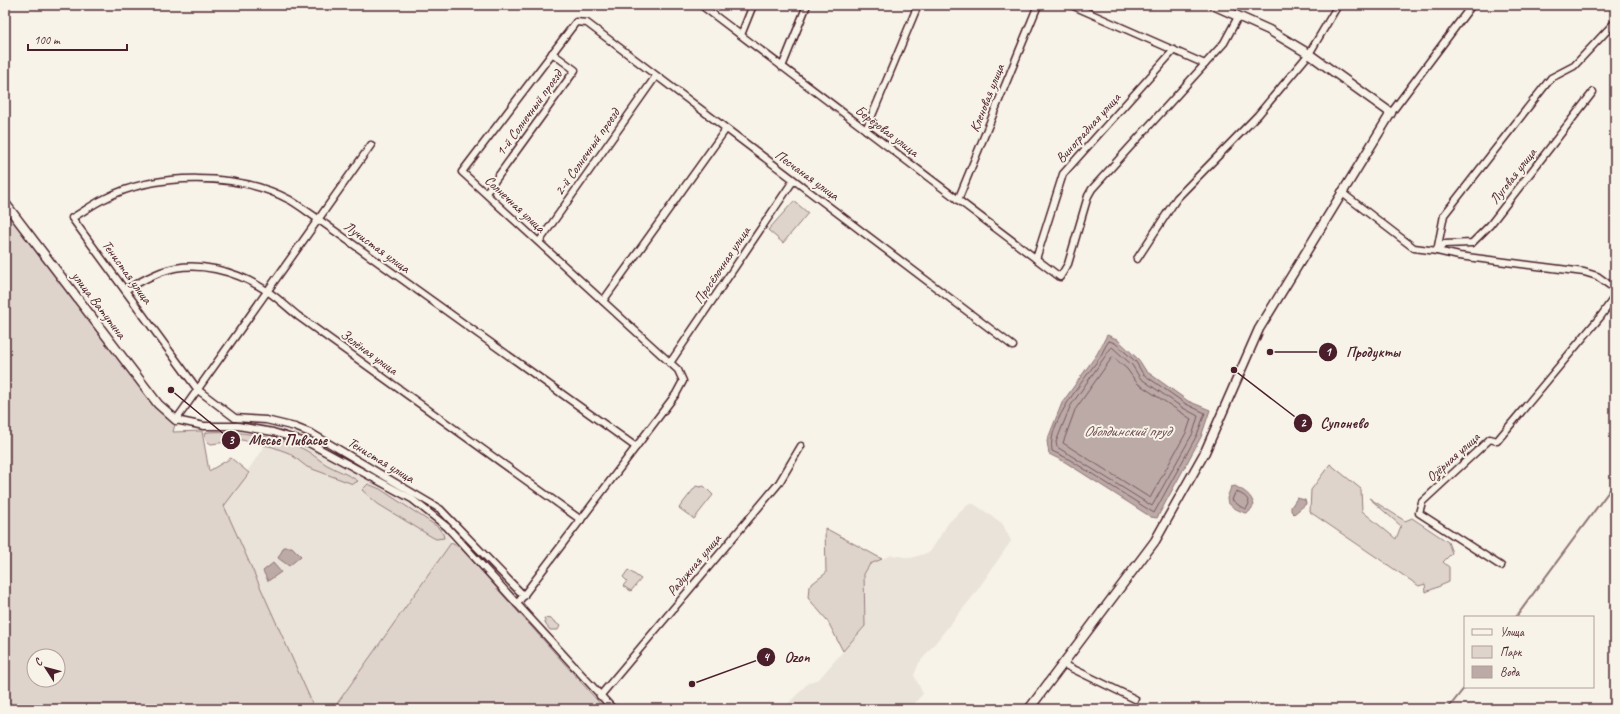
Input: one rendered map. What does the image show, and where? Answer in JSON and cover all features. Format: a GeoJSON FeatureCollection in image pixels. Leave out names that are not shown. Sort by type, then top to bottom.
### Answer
{"type":"FeatureCollection","features":[{"type":"Feature","properties":{"kind":"street","name":"Берёзовая улица"},"geometry":{"type":"LineString","coordinates":[[701,5],[1060,277],[1068,264],[1090,192],[1205,64]]}},
{"type":"Feature","properties":{"kind":"street"},"geometry":{"type":"LineString","coordinates":[[741,35],[754,5]]}},
{"type":"Feature","properties":{"kind":"street"},"geometry":{"type":"LineString","coordinates":[[782,67],[807,5]]}},
{"type":"Feature","properties":{"kind":"street"},"geometry":{"type":"LineString","coordinates":[[866,130],[918,5]]}},
{"type":"Feature","properties":{"kind":"street","name":"Кленовая улица"},"geometry":{"type":"LineString","coordinates":[[958,200],[1038,5]]}},
{"type":"Feature","properties":{"kind":"street"},"geometry":{"type":"LineString","coordinates":[[1071,5],[1205,64],[1225,42],[1238,17]]}},
{"type":"Feature","properties":{"kind":"street"},"geometry":{"type":"LineString","coordinates":[[1213,5],[1269,30],[1309,54],[1390,113]]}},
{"type":"Feature","properties":{"kind":"street"},"geometry":{"type":"LineString","coordinates":[[1137,259],[1177,198],[1258,115],[1309,54],[1338,5]]}},
{"type":"Feature","properties":{"kind":"street"},"geometry":{"type":"LineString","coordinates":[[1029,709],[1155,541],[1204,452],[1259,329],[1390,113],[1472,5]]}},
{"type":"Feature","properties":{"kind":"street","name":"Солнечная улица"},"geometry":{"type":"LineString","coordinates":[[587,23],[576,22],[462,172],[678,370],[683,381],[676,394],[636,447]]}},
{"type":"Feature","properties":{"kind":"street"},"geometry":{"type":"LineString","coordinates":[[1436,251],[1444,214],[1551,78],[1574,66],[1615,22]]}},
{"type":"Feature","properties":{"kind":"street","name":"Песчаная улица"},"geometry":{"type":"LineString","coordinates":[[587,23],[793,181],[844,216],[1013,346]]}},
{"type":"Feature","properties":{"kind":"street","name":"Виноградная улица"},"geometry":{"type":"LineString","coordinates":[[1036,259],[1063,174],[1174,50]]}},
{"type":"Feature","properties":{"kind":"street","name":"1-й Солнечный проезд"},"geometry":{"type":"LineString","coordinates":[[486,193],[575,70],[552,53]]}},
{"type":"Feature","properties":{"kind":"street","name":"2-й Солнечный проезд"},"geometry":{"type":"LineString","coordinates":[[539,242],[656,76]]}},
{"type":"Feature","properties":{"kind":"street","name":"Луговая улица"},"geometry":{"type":"LineString","coordinates":[[1436,251],[1444,244],[1472,243],[1486,229],[1593,92]]}},
{"type":"Feature","properties":{"kind":"street"},"geometry":{"type":"LineString","coordinates":[[603,301],[726,129]]}},
{"type":"Feature","properties":{"kind":"street"},"geometry":{"type":"LineString","coordinates":[[371,145],[176,420],[204,426],[238,426],[273,432],[309,443],[412,499],[447,527],[613,709]]}},
{"type":"Feature","properties":{"kind":"street","name":"Лучистая улица"},"geometry":{"type":"LineString","coordinates":[[72,218],[104,198],[138,186],[166,181],[193,179],[222,180],[250,185],[290,200],[636,447]]}},
{"type":"Feature","properties":{"kind":"street","name":"Просёлочная улица"},"geometry":{"type":"LineString","coordinates":[[670,363],[793,181]]}},
{"type":"Feature","properties":{"kind":"street"},"geometry":{"type":"LineString","coordinates":[[1341,192],[1414,248],[1459,256],[1584,272],[1597,276],[1615,289]]}},
{"type":"Feature","properties":{"kind":"street","name":"улица Ватутина"},"geometry":{"type":"LineString","coordinates":[[5,203],[158,404],[176,420]]}},
{"type":"Feature","properties":{"kind":"street","name":"Тенистая улица"},"geometry":{"type":"LineString","coordinates":[[72,218],[198,390],[235,418],[266,420],[295,427],[313,434],[440,509],[524,596]]}},
{"type":"Feature","properties":{"kind":"street","name":"Зелёная улица"},"geometry":{"type":"LineString","coordinates":[[125,290],[161,272],[202,267],[238,275],[267,291],[298,316],[581,520]]}},
{"type":"Feature","properties":{"kind":"street","name":"Озёрная улица"},"geometry":{"type":"LineString","coordinates":[[1501,566],[1419,513],[1422,502],[1490,439],[1497,442],[1601,316],[1615,296]]}},
{"type":"Feature","properties":{"kind":"street","name":"Радужная улица"},"geometry":{"type":"LineString","coordinates":[[600,696],[779,482],[801,446]]}},
{"type":"Feature","properties":{"kind":"street"},"geometry":{"type":"LineString","coordinates":[[517,604],[636,447]]}},
{"type":"Feature","properties":{"kind":"street"},"geometry":{"type":"LineString","coordinates":[[1063,664],[1135,699]]}},
{"type":"Feature","properties":{"kind":"shaded area"},"geometry":{"type":"Polygon","coordinates":[[[272,435],[309,446],[347,465],[410,502],[446,529],[451,543],[336,705],[314,707],[221,510],[272,435]]]}},
{"type":"Feature","properties":{"kind":"shaded area"},"geometry":{"type":"Polygon","coordinates":[[[969,504],[974,504],[1002,523],[1011,541],[974,595],[919,663],[914,675],[923,694],[909,709],[783,709],[809,682],[819,679],[865,626],[864,574],[870,564],[892,555],[911,558],[930,552],[949,522],[969,504]]]}},
{"type":"Feature","properties":{"kind":"green space"},"geometry":{"type":"Polygon","coordinates":[[[794,201],[808,213],[783,243],[768,230],[794,201]]]}},
{"type":"Feature","properties":{"kind":"green space"},"geometry":{"type":"Polygon","coordinates":[[[5,203],[158,404],[176,420],[173,432],[202,431],[209,471],[231,458],[249,473],[224,506],[314,707],[336,705],[451,543],[461,548],[605,709],[5,709],[5,203]]]}},
{"type":"Feature","properties":{"kind":"green space"},"geometry":{"type":"Polygon","coordinates":[[[208,432],[245,433],[285,442],[307,451],[327,465],[358,481],[353,484],[307,467],[289,453],[273,447],[242,440],[211,444],[208,442],[204,434],[208,432]]]}},
{"type":"Feature","properties":{"kind":"green space"},"geometry":{"type":"Polygon","coordinates":[[[1330,464],[1361,489],[1362,511],[1396,539],[1401,526],[1369,498],[1405,521],[1412,518],[1448,542],[1452,553],[1443,562],[1449,567],[1449,582],[1426,592],[1425,584],[1419,586],[1310,512],[1311,490],[1330,464]]]}},
{"type":"Feature","properties":{"kind":"green space"},"geometry":{"type":"Polygon","coordinates":[[[368,484],[380,489],[438,527],[444,538],[436,539],[432,537],[378,504],[362,490],[368,484]]]}},
{"type":"Feature","properties":{"kind":"green space"},"geometry":{"type":"Polygon","coordinates":[[[696,486],[704,486],[713,495],[694,519],[679,508],[696,486]]]}},
{"type":"Feature","properties":{"kind":"green space"},"geometry":{"type":"Polygon","coordinates":[[[825,528],[882,559],[870,564],[864,574],[865,626],[843,651],[827,620],[808,598],[809,586],[826,573],[825,528]]]}},
{"type":"Feature","properties":{"kind":"green space"},"geometry":{"type":"Polygon","coordinates":[[[628,570],[641,579],[631,591],[623,586],[627,581],[623,577],[628,570]]]}},
{"type":"Feature","properties":{"kind":"green space"},"geometry":{"type":"Polygon","coordinates":[[[544,618],[551,619],[560,626],[558,630],[550,630],[546,625],[544,618]]]}},
{"type":"Feature","properties":{"kind":"water","name":"Оболдинский пруд"},"geometry":{"type":"Polygon","coordinates":[[[1107,335],[1117,339],[1139,360],[1146,371],[1188,401],[1210,410],[1201,437],[1157,518],[1151,517],[1065,462],[1049,454],[1047,441],[1062,403],[1097,354],[1107,335]]]}},
{"type":"Feature","properties":{"kind":"water"},"geometry":{"type":"Polygon","coordinates":[[[1235,486],[1247,493],[1251,498],[1254,505],[1249,512],[1245,513],[1237,510],[1229,504],[1227,498],[1231,487],[1235,486]]]}},
{"type":"Feature","properties":{"kind":"water"},"geometry":{"type":"Polygon","coordinates":[[[1297,498],[1305,500],[1306,504],[1294,514],[1291,511],[1291,507],[1297,498]]]}},
{"type":"Feature","properties":{"kind":"water"},"geometry":{"type":"Polygon","coordinates":[[[284,547],[292,547],[301,556],[289,566],[278,558],[284,547]]]}},
{"type":"Feature","properties":{"kind":"water"},"geometry":{"type":"Polygon","coordinates":[[[273,563],[281,572],[268,581],[263,571],[273,563]]]}},
{"type":"Feature","properties":{"kind":"waterway"},"geometry":{"type":"LineString","coordinates":[[1517,616],[1615,483]]}},
{"type":"Feature","properties":{"kind":"waterway"},"geometry":{"type":"LineString","coordinates":[[1451,709],[1450,706],[1464,688]]}},
{"type":"Feature","properties":{"kind":"place","name":"Продукты"},"geometry":{"type":"Point","coordinates":[1270,352]}},
{"type":"Feature","properties":{"kind":"place","name":"Супонево"},"geometry":{"type":"Point","coordinates":[1234,370]}},
{"type":"Feature","properties":{"kind":"place","name":"Месье Пивасье"},"geometry":{"type":"Point","coordinates":[171,390]}},
{"type":"Feature","properties":{"kind":"place","name":"Ozon"},"geometry":{"type":"Point","coordinates":[692,684]}}]}
